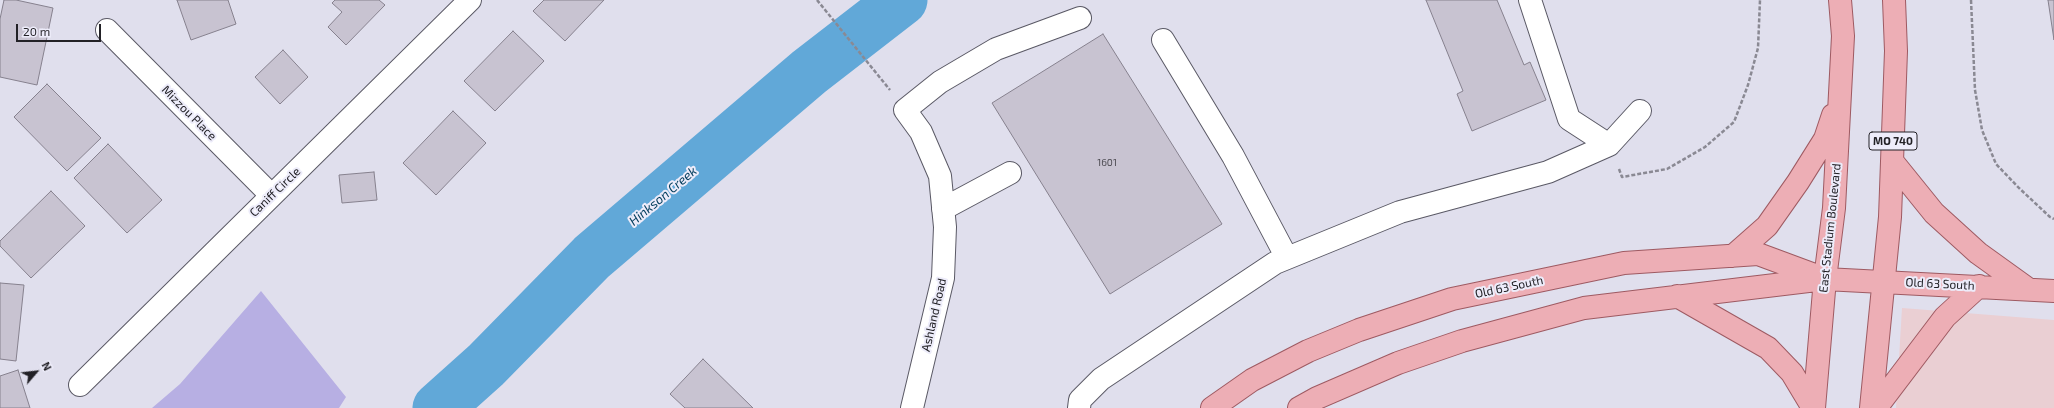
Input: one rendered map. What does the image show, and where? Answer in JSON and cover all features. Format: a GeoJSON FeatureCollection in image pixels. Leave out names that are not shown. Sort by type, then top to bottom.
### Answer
{"type":"FeatureCollection","features":[{"type":"Feature","properties":{"kind":"main road","name":"East Stadium Boulevard"},"geometry":{"type":"LineString","coordinates":[[1814,408],[1825,279],[1834,208],[1843,36],[1840,0]]}},
{"type":"Feature","properties":{"kind":"main road","name":"MO 740"},"geometry":{"type":"LineString","coordinates":[[1871,408],[1890,217],[1896,51],[1894,0]]}},
{"type":"Feature","properties":{"kind":"main road"},"geometry":{"type":"LineString","coordinates":[[1733,256],[1767,226],[1798,182],[1825,139],[1840,97]]}},
{"type":"Feature","properties":{"kind":"main road"},"geometry":{"type":"LineString","coordinates":[[1892,161],[1934,214],[1978,253],[2028,289]]}},
{"type":"Feature","properties":{"kind":"main road","name":"Old 63 South"},"geometry":{"type":"LineString","coordinates":[[1212,408],[1252,380],[1308,351],[1359,330],[1452,299],[1624,263],[1758,254],[1825,279]]}},
{"type":"Feature","properties":{"kind":"main road","name":"Old 63 South"},"geometry":{"type":"LineString","coordinates":[[1299,408],[1398,363],[1462,341],[1584,308],[1825,279],[2054,291]]}},
{"type":"Feature","properties":{"kind":"main road"},"geometry":{"type":"LineString","coordinates":[[1876,408],[1944,317],[1979,286]]}},
{"type":"Feature","properties":{"kind":"main road"},"geometry":{"type":"LineString","coordinates":[[1677,296],[1768,348],[1792,373],[1814,408]]}},
{"type":"Feature","properties":{"kind":"street","name":"Caniff Circle"},"geometry":{"type":"LineString","coordinates":[[80,385],[470,0]]}},
{"type":"Feature","properties":{"kind":"street"},"geometry":{"type":"LineString","coordinates":[[1530,0],[1569,119],[1609,145]]}},
{"type":"Feature","properties":{"kind":"street","name":"Ashland Road"},"geometry":{"type":"LineString","coordinates":[[912,408],[944,278],[945,227],[940,176],[921,132],[905,110],[940,82],[996,49],[1080,18]]}},
{"type":"Feature","properties":{"kind":"street","name":"Mizzou Place"},"geometry":{"type":"LineString","coordinates":[[107,30],[271,195]]}},
{"type":"Feature","properties":{"kind":"street"},"geometry":{"type":"LineString","coordinates":[[1163,40],[1233,156],[1287,258]]}},
{"type":"Feature","properties":{"kind":"street"},"geometry":{"type":"LineString","coordinates":[[1079,408],[1080,400],[1102,379],[1275,263],[1400,212],[1548,172],[1609,145],[1640,111]]}},
{"type":"Feature","properties":{"kind":"street"},"geometry":{"type":"LineString","coordinates":[[943,209],[1010,173]]}},
{"type":"Feature","properties":{"kind":"path"},"geometry":{"type":"LineString","coordinates":[[817,0],[882,80]]}},
{"type":"Feature","properties":{"kind":"path"},"geometry":{"type":"LineString","coordinates":[[1609,145],[1622,177],[1667,169],[1705,148],[1734,122],[1748,85],[1758,48],[1760,0]]}},
{"type":"Feature","properties":{"kind":"path"},"geometry":{"type":"LineString","coordinates":[[1971,0],[1976,90],[1982,130],[1996,164],[2024,193],[2054,219]]}},
{"type":"Feature","properties":{"kind":"shaded area"},"geometry":{"type":"Polygon","coordinates":[[[261,291],[346,397],[339,408],[152,408],[180,384],[261,291]]]}},
{"type":"Feature","properties":{"kind":"shaded area"},"geometry":{"type":"Polygon","coordinates":[[[1902,308],[2054,320],[2054,408],[1896,408],[1902,308]]]}},
{"type":"Feature","properties":{"kind":"building"},"geometry":{"type":"Polygon","coordinates":[[[4,0],[16,0],[53,8],[37,85],[0,77],[0,19],[4,0]]]}},
{"type":"Feature","properties":{"kind":"building"},"geometry":{"type":"Polygon","coordinates":[[[177,0],[228,0],[236,24],[191,40],[177,0]]]}},
{"type":"Feature","properties":{"kind":"building"},"geometry":{"type":"Polygon","coordinates":[[[335,0],[379,0],[385,5],[346,45],[328,27],[342,12],[332,3],[335,0]]]}},
{"type":"Feature","properties":{"kind":"building"},"geometry":{"type":"Polygon","coordinates":[[[544,0],[604,0],[565,41],[533,11],[544,0]]]}},
{"type":"Feature","properties":{"kind":"building"},"geometry":{"type":"Polygon","coordinates":[[[1426,0],[1497,0],[1524,65],[1530,62],[1546,100],[1472,131],[1457,94],[1463,91],[1426,0]]]}},
{"type":"Feature","properties":{"kind":"building"},"geometry":{"type":"Polygon","coordinates":[[[2048,0],[2054,0],[2054,40],[2048,0]]]}},
{"type":"Feature","properties":{"kind":"building"},"geometry":{"type":"Polygon","coordinates":[[[513,31],[544,61],[495,111],[464,81],[513,31]]]}},
{"type":"Feature","properties":{"kind":"building"},"geometry":{"type":"Polygon","coordinates":[[[1103,34],[1222,224],[1110,294],[992,103],[1103,34]]]}},
{"type":"Feature","properties":{"kind":"building"},"geometry":{"type":"Polygon","coordinates":[[[283,50],[308,77],[280,104],[255,77],[283,50]]]}},
{"type":"Feature","properties":{"kind":"building"},"geometry":{"type":"Polygon","coordinates":[[[47,84],[101,138],[67,171],[14,117],[47,84]]]}},
{"type":"Feature","properties":{"kind":"building"},"geometry":{"type":"Polygon","coordinates":[[[453,111],[486,143],[436,195],[403,163],[453,111]]]}},
{"type":"Feature","properties":{"kind":"building"},"geometry":{"type":"Polygon","coordinates":[[[108,144],[162,200],[127,233],[74,178],[108,144]]]}},
{"type":"Feature","properties":{"kind":"building"},"geometry":{"type":"Polygon","coordinates":[[[374,172],[377,200],[342,203],[339,175],[374,172]]]}},
{"type":"Feature","properties":{"kind":"building"},"geometry":{"type":"Polygon","coordinates":[[[51,191],[85,226],[31,278],[0,246],[0,241],[51,191]]]}},
{"type":"Feature","properties":{"kind":"building"},"geometry":{"type":"Polygon","coordinates":[[[0,283],[24,285],[16,361],[0,359],[0,283]]]}},
{"type":"Feature","properties":{"kind":"building"},"geometry":{"type":"Polygon","coordinates":[[[703,359],[753,408],[685,408],[670,394],[703,359]]]}},
{"type":"Feature","properties":{"kind":"building"},"geometry":{"type":"Polygon","coordinates":[[[18,370],[30,408],[0,408],[0,376],[18,370]]]}},
{"type":"Feature","properties":{"kind":"waterway","name":"Hinkson Creek"},"geometry":{"type":"LineString","coordinates":[[438,408],[486,365],[592,257],[809,72],[902,0]]}}]}
